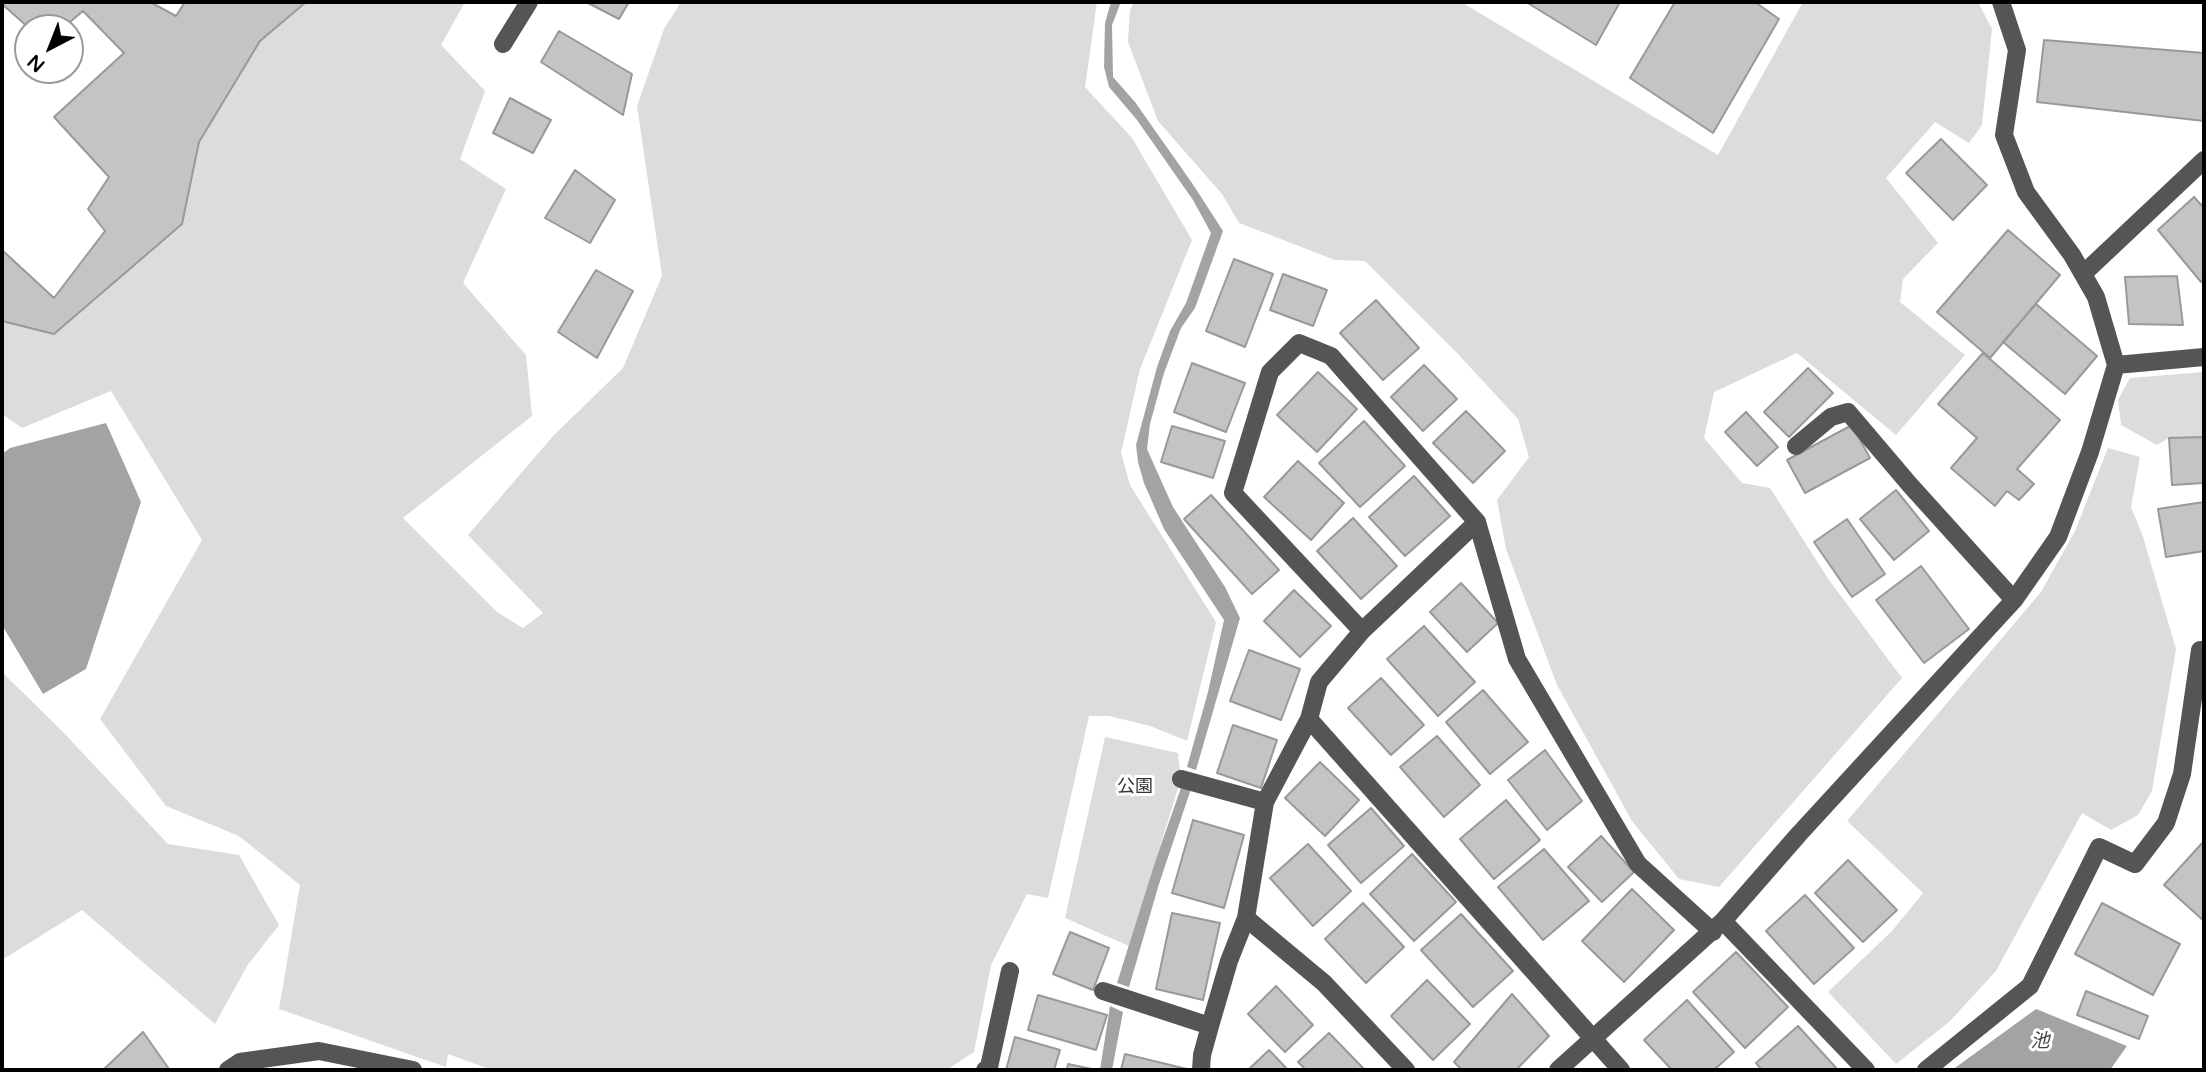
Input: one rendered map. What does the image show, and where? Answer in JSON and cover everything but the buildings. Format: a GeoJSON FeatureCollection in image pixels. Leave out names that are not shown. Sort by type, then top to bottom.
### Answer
{"type":"FeatureCollection","features":[{"type":"Feature","properties":{"kind":"street"},"geometry":{"type":"LineString","coordinates":[[503,44],[529,2]]}},
{"type":"Feature","properties":{"kind":"street"},"geometry":{"type":"LineString","coordinates":[[1558,1070],[1718,927],[1799,834],[2014,600],[2058,537],[2090,453],[2116,365],[2096,297],[2026,192],[2004,135],[2017,50],[2001,2]]}},
{"type":"Feature","properties":{"kind":"street"},"geometry":{"type":"LineString","coordinates":[[2083,274],[2204,160]]}},
{"type":"Feature","properties":{"kind":"street"},"geometry":{"type":"LineString","coordinates":[[1362,631],[1233,493],[1270,372],[1299,343],[1331,356],[1477,522],[1517,659],[1638,864],[1718,927],[1866,1070]]}},
{"type":"Feature","properties":{"kind":"street"},"geometry":{"type":"LineString","coordinates":[[2116,365],[2204,357]]}},
{"type":"Feature","properties":{"kind":"street"},"geometry":{"type":"LineString","coordinates":[[1796,446],[1831,417],[1848,412],[2014,600]]}},
{"type":"Feature","properties":{"kind":"street"},"geometry":{"type":"LineString","coordinates":[[1201,1070],[1210,1026],[1246,918],[1265,802],[1309,719],[1319,682],[1362,631],[1477,522]]}},
{"type":"Feature","properties":{"kind":"street"},"geometry":{"type":"LineString","coordinates":[[1926,1070],[2030,986],[2099,847],[2134,864],[2166,822],[2182,774],[2200,650],[2204,650]]}},
{"type":"Feature","properties":{"kind":"street"},"geometry":{"type":"LineString","coordinates":[[1309,719],[1620,1070]]}},
{"type":"Feature","properties":{"kind":"street"},"geometry":{"type":"LineString","coordinates":[[1189,781],[1265,802]]}},
{"type":"Feature","properties":{"kind":"street"},"geometry":{"type":"LineString","coordinates":[[1246,918],[1324,983],[1406,1070]]}},
{"type":"Feature","properties":{"kind":"street"},"geometry":{"type":"LineString","coordinates":[[985,1070],[989,1068],[1010,971]]}},
{"type":"Feature","properties":{"kind":"street"},"geometry":{"type":"LineString","coordinates":[[1103,991],[1210,1026]]}},
{"type":"Feature","properties":{"kind":"street"},"geometry":{"type":"LineString","coordinates":[[228,1070],[240,1062],[319,1051],[413,1070]]}},
{"type":"Feature","properties":{"kind":"green space"},"geometry":{"type":"Polygon","coordinates":[[[306,2],[465,2],[441,45],[485,91],[460,159],[506,189],[463,283],[526,355],[532,416],[403,518],[497,612],[523,628],[543,613],[468,535],[553,436],[623,368],[662,276],[637,106],[664,29],[681,2],[1097,2],[1085,87],[1132,138],[1192,240],[1140,369],[1121,453],[1130,485],[1216,622],[1187,741],[1150,726],[1109,716],[1089,716],[1048,898],[1027,894],[991,965],[974,1052],[948,1069],[492,1070],[448,1054],[446,1067],[279,1009],[300,885],[239,836],[166,806],[100,719],[202,540],[111,391],[22,428],[2,414],[2,321],[54,334],[182,224],[199,142],[260,41],[306,2]]]}},
{"type":"Feature","properties":{"kind":"green space"},"geometry":{"type":"Polygon","coordinates":[[[1134,2],[1461,2],[1718,155],[1803,2],[1978,2],[1992,29],[1982,125],[1969,143],[1935,122],[1886,178],[1938,243],[1903,279],[1900,302],[1965,355],[1896,435],[1797,353],[1714,392],[1704,438],[1742,483],[1770,488],[1829,580],[1902,678],[1719,887],[1679,879],[1632,821],[1557,685],[1506,549],[1497,500],[1529,457],[1518,419],[1365,261],[1335,260],[1239,223],[1222,194],[1158,121],[1128,42],[1130,10],[1134,2]]]}},
{"type":"Feature","properties":{"kind":"green space"},"geometry":{"type":"Polygon","coordinates":[[[2204,372],[2204,437],[2169,438],[2157,445],[2121,425],[2118,400],[2130,378],[2204,372]]]}},
{"type":"Feature","properties":{"kind":"green space"},"geometry":{"type":"Polygon","coordinates":[[[2108,448],[2140,457],[2131,507],[2143,537],[2176,649],[2152,791],[2138,815],[2111,830],[2082,813],[1996,971],[1950,1021],[1896,1064],[1828,992],[1892,931],[1923,893],[1847,821],[2041,592],[2075,531],[2108,448]]]}},
{"type":"Feature","properties":{"kind":"green space"},"geometry":{"type":"Polygon","coordinates":[[[2,672],[62,731],[168,844],[239,855],[279,925],[247,966],[215,1024],[82,910],[2,960],[2,672]]]}},
{"type":"Feature","properties":{"kind":"green space","name":"公園"},"geometry":{"type":"Polygon","coordinates":[[[1105,737],[1178,753],[1181,779],[1129,946],[1065,918],[1105,737]]]}},
{"type":"Feature","properties":{"kind":"water"},"geometry":{"type":"Polygon","coordinates":[[[1111,2],[1121,2],[1112,25],[1113,77],[1135,102],[1223,231],[1195,308],[1181,328],[1164,373],[1150,424],[1147,449],[1173,507],[1225,587],[1240,618],[1196,770],[1187,767],[1224,620],[1164,529],[1144,483],[1136,445],[1157,367],[1170,331],[1186,303],[1211,233],[1193,200],[1137,120],[1109,87],[1104,67],[1105,23],[1111,2]]]}},
{"type":"Feature","properties":{"kind":"water"},"geometry":{"type":"Polygon","coordinates":[[[106,423],[141,502],[86,669],[43,694],[2,625],[2,454],[10,448],[106,423]]]}},
{"type":"Feature","properties":{"kind":"water"},"geometry":{"type":"Polygon","coordinates":[[[1182,785],[1191,789],[1159,884],[1129,987],[1117,983],[1182,785]]]}},
{"type":"Feature","properties":{"kind":"water"},"geometry":{"type":"Polygon","coordinates":[[[1110,1006],[1123,1012],[1112,1070],[1100,1070],[1110,1006]]]}},
{"type":"Feature","properties":{"kind":"water","name":"池"},"geometry":{"type":"Polygon","coordinates":[[[2036,1009],[2127,1046],[2110,1070],[1952,1070],[2036,1009]]]}}]}
